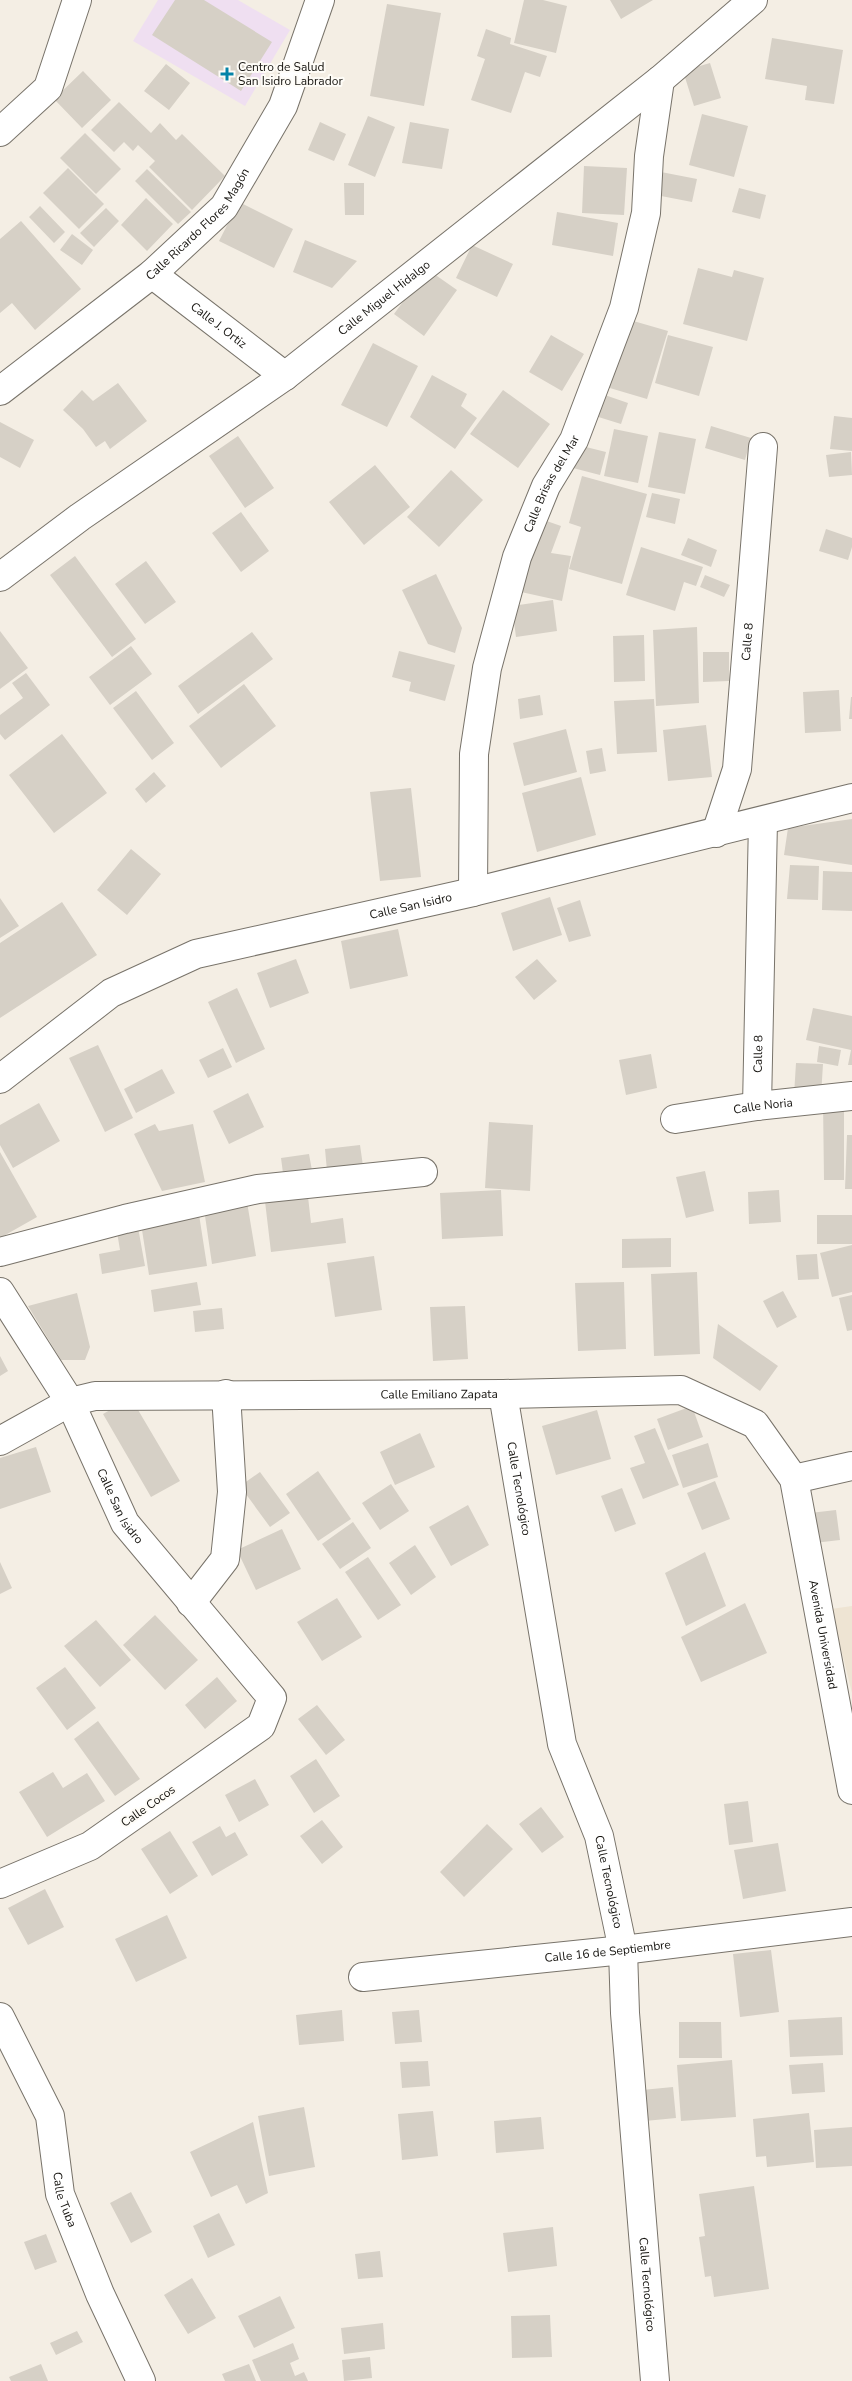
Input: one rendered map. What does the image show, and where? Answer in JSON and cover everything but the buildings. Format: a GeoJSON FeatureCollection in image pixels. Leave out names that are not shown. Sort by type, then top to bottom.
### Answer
{"type":"FeatureCollection","features":[{"type":"Feature","properties":{"kind":"street"},"geometry":{"type":"LineString","coordinates":[[0,132],[48,88],[77,0]]}},
{"type":"Feature","properties":{"kind":"street","name":"Calle Ricardo Flores Magón"},"geometry":{"type":"LineString","coordinates":[[0,391],[152,274],[224,207],[283,106],[320,0]]}},
{"type":"Feature","properties":{"kind":"street","name":"Calle Miguel Hidalgo"},"geometry":{"type":"LineString","coordinates":[[0,577],[80,518],[285,376],[660,80],[753,0]]}},
{"type":"Feature","properties":{"kind":"street","name":"Calle Brisas del Mar"},"geometry":{"type":"LineString","coordinates":[[473,892],[474,754],[487,668],[517,557],[546,486],[574,440],[624,308],[646,213],[649,156],[660,80]]}},
{"type":"Feature","properties":{"kind":"street","name":"Calle J. Ortiz"},"geometry":{"type":"LineString","coordinates":[[152,274],[285,376]]}},
{"type":"Feature","properties":{"kind":"street","name":"Calle 8"},"geometry":{"type":"LineString","coordinates":[[716,833],[737,769],[763,447]]}},
{"type":"Feature","properties":{"kind":"street","name":"Calle San Isidro"},"geometry":{"type":"LineString","coordinates":[[0,1080],[111,993],[196,954],[473,892],[852,798]]}},
{"type":"Feature","properties":{"kind":"street","name":"Calle 8"},"geometry":{"type":"LineString","coordinates":[[757,1106],[763,821]]}},
{"type":"Feature","properties":{"kind":"street","name":"Calle Noria"},"geometry":{"type":"LineString","coordinates":[[675,1119],[757,1106],[852,1096]]}},
{"type":"Feature","properties":{"kind":"street"},"geometry":{"type":"LineString","coordinates":[[0,1252],[125,1218],[258,1189],[423,1172]]}},
{"type":"Feature","properties":{"kind":"street","name":"Calle San Isidro"},"geometry":{"type":"LineString","coordinates":[[0,1292],[70,1402],[125,1523],[272,1698]]}},
{"type":"Feature","properties":{"kind":"street","name":"Calle Emiliano Zapata"},"geometry":{"type":"LineString","coordinates":[[0,1441],[70,1402],[95,1396],[503,1394],[681,1390],[755,1424],[794,1479]]}},
{"type":"Feature","properties":{"kind":"street"},"geometry":{"type":"LineString","coordinates":[[191,1603],[225,1560],[232,1492],[226,1394]]}},
{"type":"Feature","properties":{"kind":"street","name":"Calle Tecnológico"},"geometry":{"type":"LineString","coordinates":[[503,1394],[562,1744],[599,1836],[623,1950],[625,2013],[654,2381]]}},
{"type":"Feature","properties":{"kind":"street"},"geometry":{"type":"LineString","coordinates":[[794,1479],[852,1466]]}},
{"type":"Feature","properties":{"kind":"street","name":"Avenida Universidad"},"geometry":{"type":"LineString","coordinates":[[794,1479],[852,1790]]}},
{"type":"Feature","properties":{"kind":"street","name":"Calle Cocos"},"geometry":{"type":"LineString","coordinates":[[0,1884],[90,1846],[260,1726],[272,1698]]}},
{"type":"Feature","properties":{"kind":"street","name":"Calle 16 de Septiembre"},"geometry":{"type":"LineString","coordinates":[[363,1977],[623,1950],[852,1922]]}},
{"type":"Feature","properties":{"kind":"street","name":"Calle Tuba"},"geometry":{"type":"LineString","coordinates":[[0,2019],[50,2116],[60,2194],[100,2294],[141,2381]]}},
{"type":"Feature","properties":{"kind":"shaded area","name":"Centro de Salud San Isidro Labrador"},"geometry":{"type":"Polygon","coordinates":[[[158,0],[238,0],[290,30],[245,106],[133,41],[158,0]]]}},
{"type":"Feature","properties":{"kind":"shaded area"},"geometry":{"type":"Polygon","coordinates":[[[852,1606],[852,1693],[831,1609],[852,1606]]]}},
{"type":"Feature","properties":{"kind":"place","name":"Centro de Salud San Isidro Labrador"},"geometry":{"type":"Point","coordinates":[227,74]}}]}
